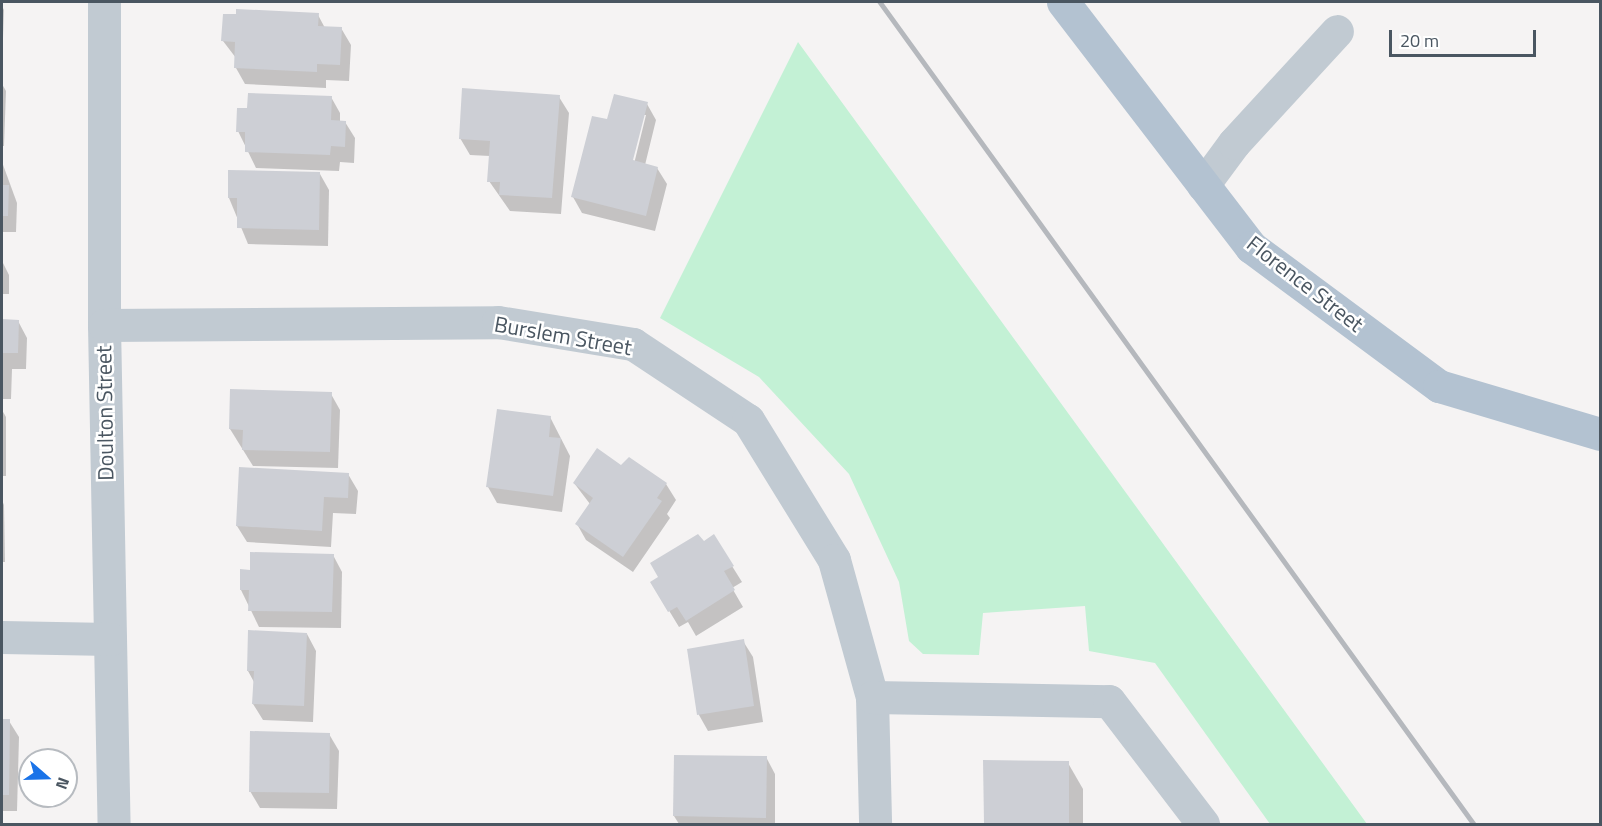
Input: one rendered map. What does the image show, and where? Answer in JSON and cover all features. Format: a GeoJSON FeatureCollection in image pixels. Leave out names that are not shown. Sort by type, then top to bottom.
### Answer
{"type":"FeatureCollection","features":[{"type":"Feature","properties":{"kind":"main road","name":"Florence Street"},"geometry":{"type":"LineString","coordinates":[[1063,2],[1251,247],[1439,386],[1600,434]]}},
{"type":"Feature","properties":{"kind":"street","name":"Doulton Street"},"geometry":{"type":"LineString","coordinates":[[104,2],[104,325],[114,825]]}},
{"type":"Feature","properties":{"kind":"street"},"geometry":{"type":"LineString","coordinates":[[1203,185],[1234,143],[1337,31]]}},
{"type":"Feature","properties":{"kind":"street","name":"Burslem Street"},"geometry":{"type":"LineString","coordinates":[[104,325],[498,322],[633,344],[748,420],[834,560],[872,698],[874,825]]}},
{"type":"Feature","properties":{"kind":"street"},"geometry":{"type":"LineString","coordinates":[[2,637],[110,639]]}},
{"type":"Feature","properties":{"kind":"street"},"geometry":{"type":"LineString","coordinates":[[872,698],[1109,701],[1203,825]]}},
{"type":"Feature","properties":{"kind":"green space"},"geometry":{"type":"Polygon","coordinates":[[[798,42],[1367,824],[1270,824],[1155,663],[1089,651],[1085,606],[983,613],[979,655],[923,654],[909,641],[899,582],[849,474],[759,377],[660,318],[798,42]]]}},
{"type":"Feature","properties":{"kind":"building"},"geometry":{"type":"Polygon","coordinates":[[[236,9],[319,13],[318,26],[342,27],[340,65],[317,64],[317,72],[234,68],[235,42],[221,41],[223,14],[236,14],[236,9]]]}},
{"type":"Feature","properties":{"kind":"building"},"geometry":{"type":"Polygon","coordinates":[[[462,88],[560,95],[552,198],[499,195],[500,182],[487,182],[490,141],[459,139],[462,88]]]}},
{"type":"Feature","properties":{"kind":"building"},"geometry":{"type":"Polygon","coordinates":[[[248,93],[332,96],[331,120],[346,121],[345,147],[331,146],[330,155],[245,152],[245,132],[236,132],[237,108],[247,108],[248,93]]]}},
{"type":"Feature","properties":{"kind":"building"},"geometry":{"type":"Polygon","coordinates":[[[614,94],[648,102],[633,160],[658,167],[646,216],[571,197],[592,116],[607,119],[614,94]]]}},
{"type":"Feature","properties":{"kind":"building"},"geometry":{"type":"Polygon","coordinates":[[[228,170],[320,172],[319,230],[237,228],[237,198],[228,198],[228,170]]]}},
{"type":"Feature","properties":{"kind":"building"},"geometry":{"type":"Polygon","coordinates":[[[2,185],[9,185],[8,216],[2,216],[2,185]]]}},
{"type":"Feature","properties":{"kind":"building"},"geometry":{"type":"Polygon","coordinates":[[[2,319],[19,320],[18,353],[2,353],[2,319]]]}},
{"type":"Feature","properties":{"kind":"building"},"geometry":{"type":"Polygon","coordinates":[[[230,389],[332,392],[330,452],[242,450],[243,430],[229,429],[230,389]]]}},
{"type":"Feature","properties":{"kind":"building"},"geometry":{"type":"Polygon","coordinates":[[[497,409],[551,416],[549,437],[561,438],[553,496],[486,487],[497,409]]]}},
{"type":"Feature","properties":{"kind":"building"},"geometry":{"type":"Polygon","coordinates":[[[597,448],[621,465],[629,457],[667,483],[657,498],[662,501],[623,557],[575,524],[593,498],[573,483],[597,448]]]}},
{"type":"Feature","properties":{"kind":"building"},"geometry":{"type":"Polygon","coordinates":[[[239,467],[349,473],[348,498],[324,497],[322,531],[236,526],[239,467]]]}},
{"type":"Feature","properties":{"kind":"building"},"geometry":{"type":"Polygon","coordinates":[[[698,534],[704,541],[714,534],[734,566],[724,571],[735,590],[686,621],[677,607],[668,612],[650,582],[658,577],[650,563],[698,534]]]}},
{"type":"Feature","properties":{"kind":"building"},"geometry":{"type":"Polygon","coordinates":[[[250,552],[334,554],[332,612],[248,611],[249,590],[240,590],[240,569],[250,570],[250,552]]]}},
{"type":"Feature","properties":{"kind":"building"},"geometry":{"type":"Polygon","coordinates":[[[248,630],[307,633],[304,706],[252,704],[254,671],[247,671],[248,630]]]}},
{"type":"Feature","properties":{"kind":"building"},"geometry":{"type":"Polygon","coordinates":[[[744,639],[754,706],[697,715],[687,649],[744,639]]]}},
{"type":"Feature","properties":{"kind":"building"},"geometry":{"type":"Polygon","coordinates":[[[2,719],[10,719],[9,795],[2,795],[2,719]]]}},
{"type":"Feature","properties":{"kind":"building"},"geometry":{"type":"Polygon","coordinates":[[[250,731],[330,733],[329,793],[249,792],[250,731]]]}},
{"type":"Feature","properties":{"kind":"building"},"geometry":{"type":"Polygon","coordinates":[[[674,755],[767,756],[766,818],[673,816],[674,755]]]}},
{"type":"Feature","properties":{"kind":"building"},"geometry":{"type":"Polygon","coordinates":[[[983,760],[1069,761],[1069,824],[984,824],[983,760]]]}},
{"type":"Feature","properties":{"kind":"railway"},"geometry":{"type":"LineString","coordinates":[[880,2],[1474,824]]}}]}
